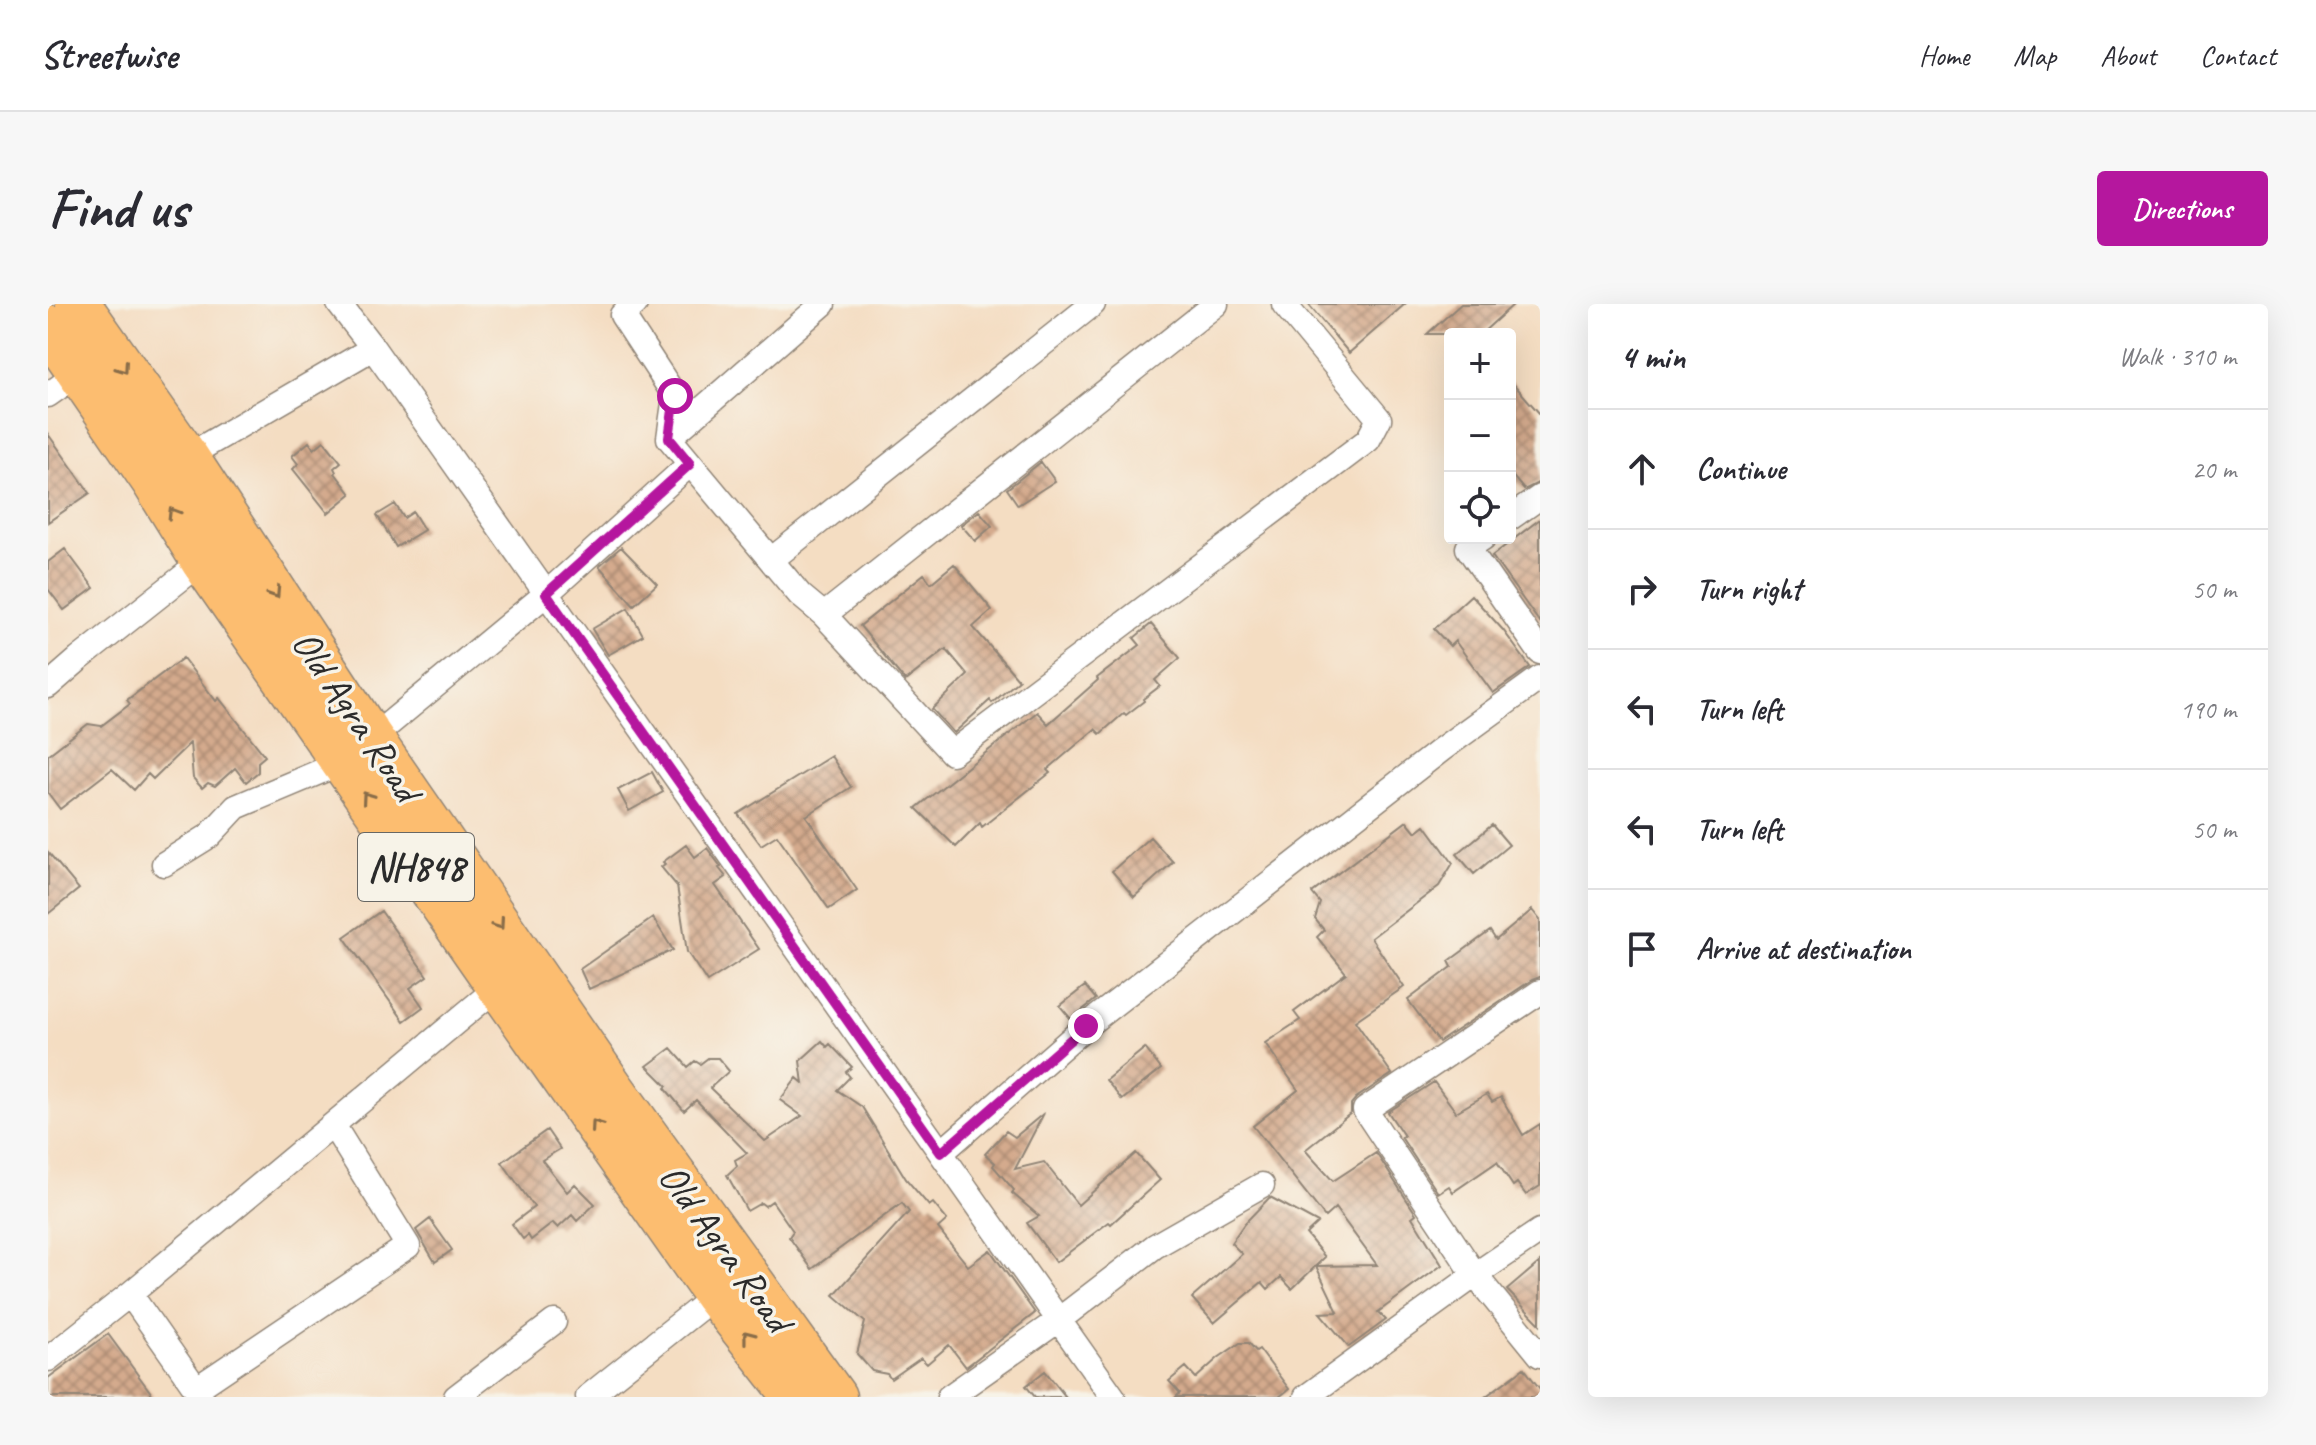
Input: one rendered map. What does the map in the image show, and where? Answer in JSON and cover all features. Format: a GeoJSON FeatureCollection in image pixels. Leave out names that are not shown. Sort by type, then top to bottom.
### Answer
{"type":"FeatureCollection","features":[{"type":"Feature","properties":{"kind":"highway","name":"Old Agra Road"},"geometry":{"type":"LineString","coordinates":[[78,304],[239,537],[357,750],[611,1087],[834,1397]]}},
{"type":"Feature","properties":{"kind":"highway","name":"NH848"},"geometry":{"type":"LineString","coordinates":[[48,327],[64,384],[153,480],[203,561],[357,750],[499,986],[716,1295],[796,1397]]}},
{"type":"Feature","properties":{"kind":"highway"},"geometry":{"type":"LineString","coordinates":[[203,561],[239,537]]}},
{"type":"Feature","properties":{"kind":"street"},"geometry":{"type":"LineString","coordinates":[[339,304],[1113,1397]]}},
{"type":"Feature","properties":{"kind":"street"},"geometry":{"type":"LineString","coordinates":[[635,304],[622,315],[675,396],[669,438],[800,595],[824,615],[952,753],[1368,440],[1379,419],[1284,304]]}},
{"type":"Feature","properties":{"kind":"street"},"geometry":{"type":"LineString","coordinates":[[669,438],[823,304]]}},
{"type":"Feature","properties":{"kind":"street"},"geometry":{"type":"LineString","coordinates":[[771,560],[1093,304]]}},
{"type":"Feature","properties":{"kind":"street"},"geometry":{"type":"LineString","coordinates":[[824,615],[1216,304]]}},
{"type":"Feature","properties":{"kind":"street"},"geometry":{"type":"LineString","coordinates":[[186,457],[373,348]]}},
{"type":"Feature","properties":{"kind":"street"},"geometry":{"type":"LineString","coordinates":[[164,864],[209,836],[236,807],[357,750],[546,594],[690,464]]}},
{"type":"Feature","properties":{"kind":"street"},"geometry":{"type":"LineString","coordinates":[[1516,514],[1540,497]]}},
{"type":"Feature","properties":{"kind":"street"},"geometry":{"type":"LineString","coordinates":[[1474,544],[1468,548],[1540,652]]}},
{"type":"Feature","properties":{"kind":"street"},"geometry":{"type":"LineString","coordinates":[[48,686],[203,561]]}},
{"type":"Feature","properties":{"kind":"street"},"geometry":{"type":"LineString","coordinates":[[941,1153],[1086,1026],[1442,749],[1540,678]]}},
{"type":"Feature","properties":{"kind":"street"},"geometry":{"type":"LineString","coordinates":[[48,1359],[499,986]]}},
{"type":"Feature","properties":{"kind":"street"},"geometry":{"type":"LineString","coordinates":[[1540,992],[1365,1110],[1475,1275],[1540,1355]]}},
{"type":"Feature","properties":{"kind":"street"},"geometry":{"type":"LineString","coordinates":[[130,1294],[199,1393],[408,1246],[333,1125]]}},
{"type":"Feature","properties":{"kind":"street"},"geometry":{"type":"LineString","coordinates":[[949,1397],[1060,1319],[1155,1246],[1262,1185]]}},
{"type":"Feature","properties":{"kind":"street"},"geometry":{"type":"LineString","coordinates":[[1306,1397],[1540,1231]]}},
{"type":"Feature","properties":{"kind":"street"},"geometry":{"type":"LineString","coordinates":[[588,1397],[716,1295]]}},
{"type":"Feature","properties":{"kind":"street"},"geometry":{"type":"LineString","coordinates":[[456,1397],[554,1322]]}},
{"type":"Feature","properties":{"kind":"building"},"geometry":{"type":"Polygon","coordinates":[[[1308,304],[1405,304],[1349,353],[1308,304]]]}},
{"type":"Feature","properties":{"kind":"building"},"geometry":{"type":"Polygon","coordinates":[[[1461,304],[1514,304],[1488,328],[1444,328],[1444,334],[1427,334],[1461,304]]]}},
{"type":"Feature","properties":{"kind":"building"},"geometry":{"type":"Polygon","coordinates":[[[1516,387],[1540,414],[1540,482],[1524,490],[1516,480],[1516,387]]]}},
{"type":"Feature","properties":{"kind":"building"},"geometry":{"type":"Polygon","coordinates":[[[48,434],[90,493],[48,522],[48,434]]]}},
{"type":"Feature","properties":{"kind":"building"},"geometry":{"type":"Polygon","coordinates":[[[324,441],[341,462],[334,468],[335,473],[351,494],[328,513],[293,469],[298,464],[292,456],[309,442],[314,449],[324,441]]]}},
{"type":"Feature","properties":{"kind":"building"},"geometry":{"type":"Polygon","coordinates":[[[1041,462],[1055,481],[1018,505],[1007,489],[1041,462]]]}},
{"type":"Feature","properties":{"kind":"building"},"geometry":{"type":"Polygon","coordinates":[[[395,504],[404,518],[413,512],[424,530],[396,547],[377,515],[395,504]]]}},
{"type":"Feature","properties":{"kind":"building"},"geometry":{"type":"Polygon","coordinates":[[[979,511],[992,526],[975,541],[961,525],[979,511]]]}},
{"type":"Feature","properties":{"kind":"building"},"geometry":{"type":"Polygon","coordinates":[[[1540,519],[1540,623],[1492,556],[1508,544],[1516,544],[1516,538],[1540,519]]]}},
{"type":"Feature","properties":{"kind":"building"},"geometry":{"type":"Polygon","coordinates":[[[621,547],[657,584],[634,605],[599,566],[621,547]]]}},
{"type":"Feature","properties":{"kind":"building"},"geometry":{"type":"Polygon","coordinates":[[[65,549],[94,588],[64,610],[48,589],[48,562],[65,549]]]}},
{"type":"Feature","properties":{"kind":"building"},"geometry":{"type":"Polygon","coordinates":[[[954,564],[992,610],[973,627],[1019,680],[992,703],[990,700],[954,733],[932,709],[968,675],[946,649],[905,681],[860,626],[924,574],[931,583],[954,564]]]}},
{"type":"Feature","properties":{"kind":"building"},"geometry":{"type":"Polygon","coordinates":[[[1471,595],[1503,630],[1530,667],[1493,693],[1455,641],[1450,646],[1434,629],[1471,595]]]}},
{"type":"Feature","properties":{"kind":"building"},"geometry":{"type":"Polygon","coordinates":[[[628,608],[643,635],[608,655],[592,629],[628,608]]]}},
{"type":"Feature","properties":{"kind":"building"},"geometry":{"type":"Polygon","coordinates":[[[1151,624],[1180,658],[1155,680],[1160,686],[1144,701],[1126,715],[1124,713],[1100,734],[1095,729],[1047,770],[1050,773],[982,827],[980,823],[956,847],[916,808],[1037,712],[1048,724],[1097,678],[1140,645],[1134,638],[1151,624]]]}},
{"type":"Feature","properties":{"kind":"building"},"geometry":{"type":"Polygon","coordinates":[[[183,658],[265,756],[258,762],[258,772],[246,782],[235,768],[215,786],[208,783],[202,788],[193,778],[190,743],[153,779],[148,774],[134,790],[112,769],[60,809],[48,793],[48,755],[88,724],[101,726],[130,704],[127,700],[183,658]]]}},
{"type":"Feature","properties":{"kind":"building"},"geometry":{"type":"Polygon","coordinates":[[[831,756],[851,787],[806,816],[857,890],[829,909],[777,835],[761,845],[738,814],[831,756]]]}},
{"type":"Feature","properties":{"kind":"building"},"geometry":{"type":"Polygon","coordinates":[[[652,772],[663,792],[629,811],[618,790],[652,772]]]}},
{"type":"Feature","properties":{"kind":"building"},"geometry":{"type":"Polygon","coordinates":[[[1407,821],[1416,832],[1425,825],[1453,863],[1439,886],[1371,938],[1404,987],[1355,1021],[1392,1074],[1356,1098],[1351,1104],[1351,1113],[1305,1150],[1333,1181],[1376,1153],[1416,1214],[1412,1217],[1442,1265],[1378,1312],[1386,1320],[1349,1347],[1320,1313],[1338,1312],[1316,1266],[1377,1265],[1335,1208],[1325,1217],[1253,1126],[1298,1090],[1265,1043],[1300,1020],[1294,1012],[1346,973],[1317,937],[1324,930],[1315,919],[1320,903],[1312,893],[1407,821]]]}},
{"type":"Feature","properties":{"kind":"building"},"geometry":{"type":"Polygon","coordinates":[[[1492,825],[1509,845],[1474,874],[1457,854],[1492,825]]]}},
{"type":"Feature","properties":{"kind":"building"},"geometry":{"type":"Polygon","coordinates":[[[1150,837],[1173,862],[1134,897],[1112,871],[1150,837]]]}},
{"type":"Feature","properties":{"kind":"building"},"geometry":{"type":"Polygon","coordinates":[[[686,845],[695,857],[707,848],[721,867],[726,877],[715,885],[759,949],[707,982],[687,952],[677,886],[661,867],[665,864],[663,862],[686,845]]]}},
{"type":"Feature","properties":{"kind":"building"},"geometry":{"type":"Polygon","coordinates":[[[48,852],[79,889],[48,914],[48,852]]]}},
{"type":"Feature","properties":{"kind":"building"},"geometry":{"type":"Polygon","coordinates":[[[1532,910],[1540,920],[1540,977],[1439,1042],[1408,1000],[1452,967],[1449,961],[1490,931],[1496,940],[1532,910]]]}},
{"type":"Feature","properties":{"kind":"building"},"geometry":{"type":"Polygon","coordinates":[[[381,911],[427,976],[410,988],[423,1007],[404,1021],[344,937],[381,911]]]}},
{"type":"Feature","properties":{"kind":"building"},"geometry":{"type":"Polygon","coordinates":[[[653,918],[673,950],[589,989],[580,969],[653,918]]]}},
{"type":"Feature","properties":{"kind":"building"},"geometry":{"type":"Polygon","coordinates":[[[1085,986],[1096,999],[1071,1019],[1060,1006],[1085,986]]]}},
{"type":"Feature","properties":{"kind":"building"},"geometry":{"type":"Polygon","coordinates":[[[822,1041],[827,1047],[830,1044],[852,1067],[846,1072],[850,1077],[837,1090],[862,1107],[906,1179],[929,1206],[933,1203],[947,1220],[938,1228],[968,1266],[990,1250],[1035,1313],[966,1367],[949,1345],[927,1364],[921,1358],[891,1379],[887,1374],[872,1371],[857,1354],[865,1322],[834,1295],[909,1212],[902,1203],[812,1269],[789,1237],[793,1231],[772,1201],[747,1211],[727,1175],[737,1166],[735,1160],[747,1153],[696,1100],[684,1111],[665,1088],[667,1086],[647,1066],[671,1048],[688,1067],[695,1061],[700,1064],[708,1058],[718,1058],[729,1071],[710,1088],[765,1141],[802,1116],[780,1100],[797,1078],[803,1083],[800,1061],[822,1041]]]}},
{"type":"Feature","properties":{"kind":"building"},"geometry":{"type":"Polygon","coordinates":[[[1145,1048],[1161,1069],[1122,1100],[1106,1080],[1145,1048]]]}},
{"type":"Feature","properties":{"kind":"building"},"geometry":{"type":"Polygon","coordinates":[[[1434,1082],[1456,1112],[1487,1094],[1492,1102],[1501,1097],[1523,1135],[1540,1124],[1540,1186],[1526,1195],[1517,1183],[1513,1186],[1497,1162],[1453,1192],[1449,1186],[1438,1193],[1388,1112],[1434,1082]]]}},
{"type":"Feature","properties":{"kind":"building"},"geometry":{"type":"Polygon","coordinates":[[[1044,1113],[1015,1169],[1044,1162],[1078,1205],[1136,1153],[1160,1180],[1111,1224],[1109,1222],[1056,1262],[1027,1223],[1039,1216],[1012,1193],[1014,1190],[985,1154],[1006,1131],[1015,1137],[1044,1113]]]}},
{"type":"Feature","properties":{"kind":"building"},"geometry":{"type":"Polygon","coordinates":[[[547,1130],[560,1149],[542,1160],[567,1192],[575,1184],[595,1204],[577,1221],[572,1215],[558,1228],[553,1223],[531,1240],[528,1235],[523,1239],[512,1224],[534,1207],[502,1162],[547,1130]]]}},
{"type":"Feature","properties":{"kind":"building"},"geometry":{"type":"Polygon","coordinates":[[[1270,1197],[1318,1223],[1306,1234],[1325,1257],[1292,1289],[1281,1277],[1268,1289],[1262,1282],[1214,1323],[1192,1298],[1242,1254],[1231,1243],[1270,1197]]]}},
{"type":"Feature","properties":{"kind":"building"},"geometry":{"type":"Polygon","coordinates":[[[430,1219],[452,1250],[435,1262],[416,1230],[430,1219]]]}},
{"type":"Feature","properties":{"kind":"building"},"geometry":{"type":"Polygon","coordinates":[[[1540,1262],[1540,1324],[1507,1290],[1540,1262]]]}},
{"type":"Feature","properties":{"kind":"building"},"geometry":{"type":"Polygon","coordinates":[[[108,1334],[154,1397],[48,1397],[48,1378],[108,1334]]]}},
{"type":"Feature","properties":{"kind":"building"},"geometry":{"type":"Polygon","coordinates":[[[1240,1343],[1249,1343],[1256,1351],[1259,1349],[1289,1389],[1279,1397],[1176,1397],[1180,1393],[1169,1381],[1186,1367],[1196,1378],[1240,1343]]]}},
{"type":"Feature","properties":{"kind":"building"},"geometry":{"type":"Polygon","coordinates":[[[1524,1368],[1540,1389],[1540,1397],[1485,1397],[1524,1368]]]}},
{"type":"Feature","properties":{"kind":"building"},"geometry":{"type":"Polygon","coordinates":[[[1045,1371],[1066,1397],[1035,1397],[1026,1386],[1045,1371]]]}},
{"type":"Feature","properties":{"kind":"route"},"geometry":{"type":"LineString","coordinates":[[675,396],[669,438],[690,464],[546,594],[941,1153],[1086,1026]]}}]}
